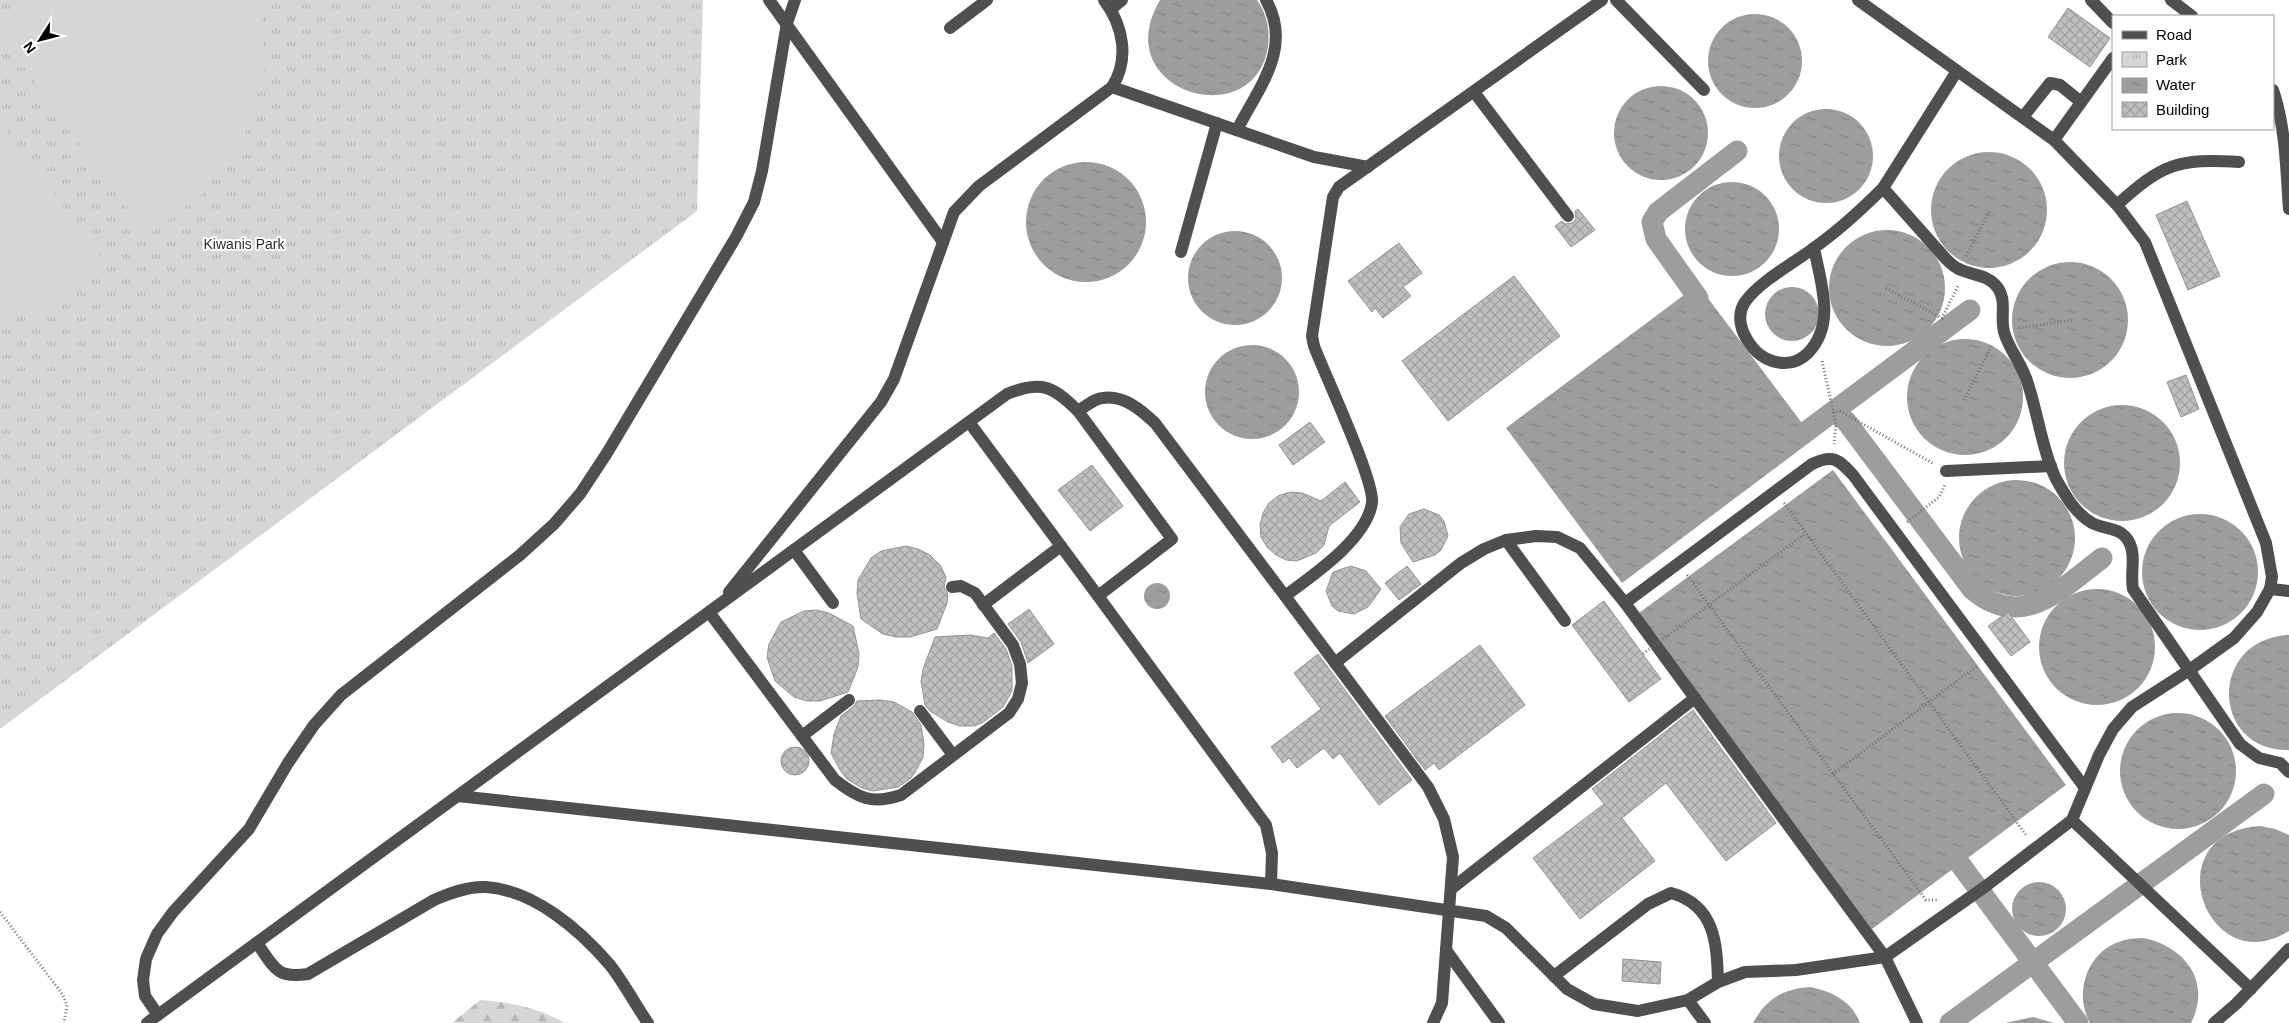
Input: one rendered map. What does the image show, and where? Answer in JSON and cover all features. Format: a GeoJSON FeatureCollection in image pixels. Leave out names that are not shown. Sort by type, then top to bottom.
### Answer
{"type":"FeatureCollection","features":[{"type":"Feature","properties":{"kind":"lane"},"geometry":{"type":"LineString","coordinates":[[769,0],[788,23],[943,242]]}},
{"type":"Feature","properties":{"kind":"lane"},"geometry":{"type":"LineString","coordinates":[[158,1015],[145,996],[143,980],[146,959],[157,934],[173,912],[249,829],[288,763],[314,725],[349,689],[520,554],[554,524],[580,494],[607,453],[736,237],[754,202],[762,170],[788,23],[795,0]]}},
{"type":"Feature","properties":{"kind":"lane"},"geometry":{"type":"LineString","coordinates":[[950,28],[987,0]]}},
{"type":"Feature","properties":{"kind":"lane"},"geometry":{"type":"LineString","coordinates":[[714,609],[881,402],[894,379],[954,212],[979,186],[1112,87],[1119,76],[1123,51],[1118,22],[1107,4],[1122,0]]}},
{"type":"Feature","properties":{"kind":"lane"},"geometry":{"type":"LineString","coordinates":[[1237,130],[1273,61],[1277,45],[1277,28],[1266,0]]}},
{"type":"Feature","properties":{"kind":"lane"},"geometry":{"type":"LineString","coordinates":[[1285,596],[1347,545],[1364,523],[1372,502],[1368,478],[1316,351],[1312,336],[1333,197],[1339,187],[1602,0]]}},
{"type":"Feature","properties":{"kind":"lane"},"geometry":{"type":"LineString","coordinates":[[1616,0],[1704,90]]}},
{"type":"Feature","properties":{"kind":"lane"},"geometry":{"type":"LineString","coordinates":[[458,796],[1271,884],[1486,916],[1506,928],[1567,989],[1594,1004],[1638,1011],[1688,1000],[1718,982],[1744,972],[1796,970],[1885,957],[1986,886],[2072,820],[2099,755],[2113,729],[2132,707],[2188,671],[2234,638],[2246,626],[2265,600],[2270,589],[2272,577],[2266,543],[2145,242],[2117,205],[2054,140],[1858,0]]}},
{"type":"Feature","properties":{"kind":"lane"},"geometry":{"type":"LineString","coordinates":[[2092,0],[2112,22]]}},
{"type":"Feature","properties":{"kind":"lane"},"geometry":{"type":"LineString","coordinates":[[2171,0],[2191,15]]}},
{"type":"Feature","properties":{"kind":"lane"},"geometry":{"type":"LineString","coordinates":[[2054,140],[2112,59]]}},
{"type":"Feature","properties":{"kind":"lane"},"geometry":{"type":"LineString","coordinates":[[1814,248],[1825,313],[1823,331],[1818,342],[1804,357],[1791,363],[1777,363],[1763,357],[1751,346],[1742,332],[1740,317],[1745,302],[1759,288],[1814,248],[1860,210],[1883,188],[1957,71]]}},
{"type":"Feature","properties":{"kind":"lane"},"geometry":{"type":"LineString","coordinates":[[2023,117],[2050,83],[2060,85],[2081,102]]}},
{"type":"Feature","properties":{"kind":"lane"},"geometry":{"type":"LineString","coordinates":[[1112,87],[1314,157],[1368,167]]}},
{"type":"Feature","properties":{"kind":"lane"},"geometry":{"type":"LineString","coordinates":[[1474,92],[1568,216]]}},
{"type":"Feature","properties":{"kind":"lane"},"geometry":{"type":"LineString","coordinates":[[2274,93],[2282,130],[2289,209]]}},
{"type":"Feature","properties":{"kind":"lane"},"geometry":{"type":"LineString","coordinates":[[1181,252],[1216,123]]}},
{"type":"Feature","properties":{"kind":"lane"},"geometry":{"type":"LineString","coordinates":[[2117,205],[2143,181],[2167,167],[2185,161],[2239,162]]}},
{"type":"Feature","properties":{"kind":"lane"},"geometry":{"type":"LineString","coordinates":[[1883,188],[1946,259],[1988,278],[1996,285],[2002,295],[2004,330],[2028,382],[2051,466],[2070,502],[2081,515],[2092,523],[2112,528],[2122,533],[2130,543],[2133,589],[2188,671],[2240,744],[2259,758],[2280,763],[2289,772]]}},
{"type":"Feature","properties":{"kind":"lane"},"geometry":{"type":"LineString","coordinates":[[147,1023],[1007,394],[1024,387],[1043,386],[1060,394],[1078,411],[1172,539],[1098,596]]}},
{"type":"Feature","properties":{"kind":"lane"},"geometry":{"type":"LineString","coordinates":[[1078,411],[1102,397],[1118,399],[1137,407],[1155,423],[1428,787],[1444,820],[1453,857],[1442,1003],[1433,1023]]}},
{"type":"Feature","properties":{"kind":"lane"},"geometry":{"type":"LineString","coordinates":[[969,422],[1266,825],[1272,853],[1271,884]]}},
{"type":"Feature","properties":{"kind":"lane"},"geometry":{"type":"LineString","coordinates":[[1625,603],[1812,464],[1824,458],[1832,458],[1843,464],[1853,475],[2085,788]]}},
{"type":"Feature","properties":{"kind":"lane"},"geometry":{"type":"LineString","coordinates":[[1949,471],[2051,466]]}},
{"type":"Feature","properties":{"kind":"lane"},"geometry":{"type":"LineString","coordinates":[[1334,663],[1461,563],[1484,549],[1506,540],[1536,536],[1557,537],[1580,548],[1625,603],[1885,957],[1916,1023]]}},
{"type":"Feature","properties":{"kind":"lane"},"geometry":{"type":"LineString","coordinates":[[1506,540],[1565,621]]}},
{"type":"Feature","properties":{"kind":"lane"},"geometry":{"type":"LineString","coordinates":[[983,604],[1061,546]]}},
{"type":"Feature","properties":{"kind":"lane"},"geometry":{"type":"LineString","coordinates":[[794,550],[832,603]]}},
{"type":"Feature","properties":{"kind":"lane"},"geometry":{"type":"LineString","coordinates":[[714,609],[802,736],[835,780],[850,792],[866,799],[884,800],[901,795],[953,756],[1009,713],[1018,699],[1022,683],[1020,664],[1013,645],[983,604],[968,588],[952,587]]}},
{"type":"Feature","properties":{"kind":"lane"},"geometry":{"type":"LineString","coordinates":[[2270,589],[2289,592]]}},
{"type":"Feature","properties":{"kind":"lane"},"geometry":{"type":"LineString","coordinates":[[1451,889],[1695,698]]}},
{"type":"Feature","properties":{"kind":"lane"},"geometry":{"type":"LineString","coordinates":[[802,736],[848,700]]}},
{"type":"Feature","properties":{"kind":"lane"},"geometry":{"type":"LineString","coordinates":[[920,711],[953,756]]}},
{"type":"Feature","properties":{"kind":"lane"},"geometry":{"type":"LineString","coordinates":[[2072,820],[2251,989]]}},
{"type":"Feature","properties":{"kind":"lane"},"geometry":{"type":"LineString","coordinates":[[256,943],[278,972],[291,976],[308,974],[434,900],[456,891],[485,887],[512,893],[544,908],[574,929],[610,966],[648,1023]]}},
{"type":"Feature","properties":{"kind":"lane"},"geometry":{"type":"LineString","coordinates":[[1554,976],[1648,904],[1671,893],[1688,897],[1702,911],[1710,925],[1717,946],[1718,982]]}},
{"type":"Feature","properties":{"kind":"lane"},"geometry":{"type":"LineString","coordinates":[[2214,1023],[2251,989],[2289,948]]}},
{"type":"Feature","properties":{"kind":"lane"},"geometry":{"type":"LineString","coordinates":[[1446,950],[1499,1023]]}},
{"type":"Feature","properties":{"kind":"lane"},"geometry":{"type":"LineString","coordinates":[[1688,1000],[1705,1023]]}},
{"type":"Feature","properties":{"kind":"path"},"geometry":{"type":"LineString","coordinates":[[1886,288],[1942,318],[1990,210]]}},
{"type":"Feature","properties":{"kind":"path"},"geometry":{"type":"LineString","coordinates":[[2012,329],[2073,320]]}},
{"type":"Feature","properties":{"kind":"path"},"geometry":{"type":"LineString","coordinates":[[1818,342],[1836,424]]}},
{"type":"Feature","properties":{"kind":"path"},"geometry":{"type":"LineString","coordinates":[[1964,400],[1992,346]]}},
{"type":"Feature","properties":{"kind":"path"},"geometry":{"type":"LineString","coordinates":[[1834,412],[1840,411],[1949,471],[1939,497],[1912,518]]}},
{"type":"Feature","properties":{"kind":"path"},"geometry":{"type":"LineString","coordinates":[[1786,505],[2017,822]]}},
{"type":"Feature","properties":{"kind":"path"},"geometry":{"type":"LineString","coordinates":[[1643,654],[1806,533]]}},
{"type":"Feature","properties":{"kind":"path"},"geometry":{"type":"LineString","coordinates":[[1688,577],[1921,893]]}},
{"type":"Feature","properties":{"kind":"path"},"geometry":{"type":"LineString","coordinates":[[1833,774],[1978,666]]}},
{"type":"Feature","properties":{"kind":"path"},"geometry":{"type":"LineString","coordinates":[[0,912],[63,996],[67,1005],[64,1023]]}},
{"type":"Feature","properties":{"kind":"green space","name":"Kiwanis Park"},"geometry":{"type":"Polygon","coordinates":[[[0,0],[703,0],[697,211],[0,729],[0,0]]]}},
{"type":"Feature","properties":{"kind":"green space"},"geometry":{"type":"Polygon","coordinates":[[[26,0],[259,0],[261,5],[265,67],[245,135],[202,194],[147,236],[0,34],[0,19],[26,0]]]}},
{"type":"Feature","properties":{"kind":"green space"},"geometry":{"type":"Polygon","coordinates":[[[0,121],[106,265],[52,303],[0,324],[0,121]]]}},
{"type":"Feature","properties":{"kind":"green space"},"geometry":{"type":"Polygon","coordinates":[[[480,1000],[524,1007],[545,1013],[565,1023],[452,1023],[480,1000]]]}},
{"type":"Feature","properties":{"kind":"water"},"geometry":{"type":"Polygon","coordinates":[[[1160,0],[1257,0],[1267,22],[1269,34],[1268,47],[1257,74],[1237,90],[1213,95],[1188,91],[1166,78],[1152,58],[1149,32],[1160,0]]]}},
{"type":"Feature","properties":{"kind":"water"},"geometry":{"type":"Polygon","coordinates":[[[1746,14],[1764,14],[1789,27],[1799,43],[1802,61],[1799,79],[1789,95],[1764,108],[1746,108],[1721,95],[1708,70],[1708,52],[1721,27],[1746,14]]]}},
{"type":"Feature","properties":{"kind":"water"},"geometry":{"type":"Polygon","coordinates":[[[1652,86],[1670,86],[1695,99],[1705,115],[1708,133],[1705,151],[1695,167],[1670,180],[1652,180],[1627,167],[1614,142],[1614,124],[1627,99],[1652,86]]]}},
{"type":"Feature","properties":{"kind":"water"},"geometry":{"type":"Polygon","coordinates":[[[1817,109],[1835,109],[1860,122],[1870,138],[1873,156],[1870,174],[1860,190],[1835,203],[1817,203],[1792,190],[1779,165],[1779,147],[1792,122],[1817,109]]]}},
{"type":"Feature","properties":{"kind":"water"},"geometry":{"type":"Polygon","coordinates":[[[1989,152],[2011,157],[2030,169],[2042,188],[2047,210],[2042,232],[2030,251],[2011,263],[1989,268],[1967,263],[1948,251],[1936,232],[1931,210],[1936,188],[1948,169],[1967,157],[1989,152]]]}},
{"type":"Feature","properties":{"kind":"water"},"geometry":{"type":"Polygon","coordinates":[[[1086,162],[1098,163],[1109,167],[1119,172],[1128,180],[1136,189],[1141,199],[1145,210],[1145,234],[1141,245],[1136,255],[1128,264],[1119,272],[1109,277],[1098,281],[1086,282],[1074,281],[1063,277],[1053,272],[1044,264],[1036,255],[1031,245],[1027,234],[1026,222],[1027,210],[1031,199],[1036,189],[1044,180],[1053,172],[1063,167],[1074,163],[1086,162]]]}},
{"type":"Feature","properties":{"kind":"water"},"geometry":{"type":"Polygon","coordinates":[[[1723,182],[1741,182],[1766,195],[1776,211],[1779,229],[1776,247],[1766,263],[1741,276],[1723,276],[1698,263],[1685,238],[1685,220],[1698,195],[1723,182]]]}},
{"type":"Feature","properties":{"kind":"water"},"geometry":{"type":"Polygon","coordinates":[[[1887,230],[1909,235],[1928,247],[1940,266],[1945,288],[1940,310],[1928,329],[1909,341],[1887,346],[1865,341],[1846,329],[1834,310],[1829,288],[1834,266],[1846,247],[1865,235],[1887,230]]]}},
{"type":"Feature","properties":{"kind":"water"},"geometry":{"type":"Polygon","coordinates":[[[1226,231],[1244,231],[1269,244],[1279,260],[1282,278],[1279,296],[1269,312],[1244,325],[1226,325],[1201,312],[1188,287],[1188,269],[1201,244],[1226,231]]]}},
{"type":"Feature","properties":{"kind":"water"},"geometry":{"type":"Polygon","coordinates":[[[2070,262],[2092,267],[2111,279],[2123,298],[2128,320],[2123,342],[2111,361],[2092,373],[2070,378],[2048,373],[2029,361],[2017,342],[2012,320],[2017,298],[2029,279],[2048,267],[2070,262]]]}},
{"type":"Feature","properties":{"kind":"water"},"geometry":{"type":"Polygon","coordinates":[[[1792,287],[1802,289],[1811,295],[1817,304],[1819,314],[1817,324],[1811,333],[1802,339],[1792,341],[1782,339],[1773,333],[1767,324],[1765,314],[1767,304],[1773,295],[1782,289],[1792,287]]]}},
{"type":"Feature","properties":{"kind":"water"},"geometry":{"type":"Polygon","coordinates":[[[1688,292],[1695,300],[1704,293],[1814,439],[1622,583],[1506,428],[1688,292]]]}},
{"type":"Feature","properties":{"kind":"water"},"geometry":{"type":"Polygon","coordinates":[[[1965,339],[1987,344],[2006,356],[2018,375],[2023,397],[2018,419],[2006,438],[1987,450],[1965,455],[1943,450],[1924,438],[1912,419],[1907,397],[1912,375],[1924,356],[1943,344],[1965,339]]]}},
{"type":"Feature","properties":{"kind":"water"},"geometry":{"type":"Polygon","coordinates":[[[1243,345],[1261,345],[1286,358],[1296,374],[1299,392],[1296,410],[1286,426],[1261,439],[1243,439],[1218,426],[1205,401],[1205,383],[1218,358],[1243,345]]]}},
{"type":"Feature","properties":{"kind":"water"},"geometry":{"type":"Polygon","coordinates":[[[2122,405],[2144,410],[2163,422],[2175,441],[2180,463],[2175,485],[2163,504],[2144,516],[2122,521],[2100,516],[2081,504],[2069,485],[2064,463],[2069,441],[2081,422],[2100,410],[2122,405]]]}},
{"type":"Feature","properties":{"kind":"water"},"geometry":{"type":"Polygon","coordinates":[[[1833,470],[2066,785],[1872,929],[1639,613],[1833,470]]]}},
{"type":"Feature","properties":{"kind":"water"},"geometry":{"type":"Polygon","coordinates":[[[2017,480],[2039,485],[2058,497],[2070,516],[2075,538],[2070,560],[2058,579],[2039,591],[2017,596],[1995,591],[1976,579],[1964,560],[1959,538],[1964,516],[1976,497],[1995,485],[2017,480]]]}},
{"type":"Feature","properties":{"kind":"water"},"geometry":{"type":"Polygon","coordinates":[[[2200,514],[2222,519],[2241,531],[2253,550],[2258,572],[2253,594],[2241,613],[2222,625],[2200,630],[2178,625],[2159,613],[2147,594],[2142,572],[2147,550],[2159,531],[2178,519],[2200,514]]]}},
{"type":"Feature","properties":{"kind":"water"},"geometry":{"type":"Polygon","coordinates":[[[1157,583],[1166,587],[1170,596],[1166,605],[1157,609],[1148,605],[1144,596],[1148,587],[1157,583]]]}},
{"type":"Feature","properties":{"kind":"water"},"geometry":{"type":"Polygon","coordinates":[[[2097,589],[2119,594],[2138,606],[2150,625],[2155,647],[2150,669],[2138,688],[2119,700],[2097,705],[2075,700],[2056,688],[2044,669],[2039,647],[2044,625],[2056,606],[2075,594],[2097,589]]]}},
{"type":"Feature","properties":{"kind":"water"},"geometry":{"type":"Polygon","coordinates":[[[2289,635],[2289,750],[2263,746],[2245,733],[2233,716],[2229,695],[2232,674],[2243,655],[2262,641],[2289,635]]]}},
{"type":"Feature","properties":{"kind":"water"},"geometry":{"type":"Polygon","coordinates":[[[2178,713],[2200,718],[2219,730],[2231,749],[2236,771],[2231,793],[2219,812],[2200,824],[2178,829],[2156,824],[2137,812],[2125,793],[2120,771],[2125,749],[2137,730],[2156,718],[2178,713]]]}},
{"type":"Feature","properties":{"kind":"water"},"geometry":{"type":"Polygon","coordinates":[[[2260,826],[2275,829],[2289,835],[2289,931],[2260,942],[2235,938],[2215,922],[2203,901],[2200,876],[2207,853],[2227,835],[2260,826]]]}},
{"type":"Feature","properties":{"kind":"water"},"geometry":{"type":"Polygon","coordinates":[[[2039,882],[2049,884],[2058,890],[2064,899],[2066,909],[2064,919],[2058,928],[2049,934],[2039,936],[2029,934],[2020,928],[2014,919],[2012,909],[2014,899],[2020,890],[2029,884],[2039,882]]]}},
{"type":"Feature","properties":{"kind":"water"},"geometry":{"type":"Polygon","coordinates":[[[2143,938],[2158,942],[2171,949],[2191,968],[2196,980],[2198,994],[2197,1008],[2191,1023],[2090,1023],[2085,1012],[2083,989],[2090,966],[2106,949],[2116,943],[2143,938]]]}},
{"type":"Feature","properties":{"kind":"water"},"geometry":{"type":"Polygon","coordinates":[[[1810,987],[1826,991],[1840,998],[1852,1009],[1860,1023],[1753,1023],[1764,1008],[1776,997],[1792,990],[1810,987]]]}},
{"type":"Feature","properties":{"kind":"water"},"geometry":{"type":"Polygon","coordinates":[[[2033,1017],[2054,1023],[2005,1023],[2033,1017]]]}},
{"type":"Feature","properties":{"kind":"building"},"geometry":{"type":"Polygon","coordinates":[[[2068,8],[2110,38],[2090,67],[2048,37],[2068,8]]]}},
{"type":"Feature","properties":{"kind":"building"},"geometry":{"type":"Polygon","coordinates":[[[2187,201],[2220,276],[2188,290],[2156,215],[2187,201]]]}},
{"type":"Feature","properties":{"kind":"building"},"geometry":{"type":"Polygon","coordinates":[[[1578,209],[1595,230],[1571,247],[1555,226],[1562,221],[1565,224],[1572,223],[1576,219],[1575,211],[1578,209]]]}},
{"type":"Feature","properties":{"kind":"building"},"geometry":{"type":"Polygon","coordinates":[[[1399,243],[1422,273],[1403,287],[1411,296],[1383,318],[1375,308],[1372,312],[1348,281],[1399,243]]]}},
{"type":"Feature","properties":{"kind":"building"},"geometry":{"type":"Polygon","coordinates":[[[1514,276],[1560,336],[1448,421],[1402,361],[1514,276]]]}},
{"type":"Feature","properties":{"kind":"building"},"geometry":{"type":"Polygon","coordinates":[[[2186,375],[2199,409],[2181,417],[2167,382],[2186,375]]]}},
{"type":"Feature","properties":{"kind":"building"},"geometry":{"type":"Polygon","coordinates":[[[1310,422],[1325,442],[1293,465],[1279,445],[1310,422]]]}},
{"type":"Feature","properties":{"kind":"building"},"geometry":{"type":"Polygon","coordinates":[[[1092,465],[1123,506],[1090,531],[1058,490],[1092,465]]]}},
{"type":"Feature","properties":{"kind":"building"},"geometry":{"type":"Polygon","coordinates":[[[1345,482],[1360,502],[1329,526],[1324,545],[1316,553],[1297,561],[1286,560],[1276,555],[1267,547],[1261,537],[1260,525],[1263,513],[1269,503],[1278,496],[1290,492],[1302,493],[1321,501],[1345,482]]]}},
{"type":"Feature","properties":{"kind":"building"},"geometry":{"type":"Polygon","coordinates":[[[1424,509],[1439,515],[1444,521],[1448,536],[1441,550],[1435,555],[1413,562],[1401,543],[1400,527],[1409,514],[1424,509]]]}},
{"type":"Feature","properties":{"kind":"building"},"geometry":{"type":"Polygon","coordinates":[[[906,546],[930,555],[940,565],[946,577],[944,587],[948,594],[947,603],[937,629],[910,637],[896,637],[883,634],[861,619],[857,593],[858,580],[871,558],[881,551],[906,546]]]}},
{"type":"Feature","properties":{"kind":"building"},"geometry":{"type":"Polygon","coordinates":[[[1351,566],[1366,571],[1381,589],[1368,607],[1354,614],[1338,611],[1332,606],[1326,591],[1333,572],[1351,566]]]}},
{"type":"Feature","properties":{"kind":"building"},"geometry":{"type":"Polygon","coordinates":[[[1407,566],[1421,584],[1399,600],[1385,583],[1407,566]]]}},
{"type":"Feature","properties":{"kind":"building"},"geometry":{"type":"Polygon","coordinates":[[[1604,601],[1661,679],[1629,702],[1572,625],[1604,601]]]}},
{"type":"Feature","properties":{"kind":"building"},"geometry":{"type":"Polygon","coordinates":[[[1029,609],[1054,644],[1028,663],[1021,642],[1008,624],[1029,609]]]}},
{"type":"Feature","properties":{"kind":"building"},"geometry":{"type":"Polygon","coordinates":[[[817,610],[829,613],[853,626],[859,654],[858,667],[848,692],[820,701],[807,701],[794,697],[775,681],[767,657],[769,644],[781,622],[804,611],[817,610]]]}},
{"type":"Feature","properties":{"kind":"building"},"geometry":{"type":"Polygon","coordinates":[[[2008,612],[2030,642],[2011,656],[1988,626],[2008,612]]]}},
{"type":"Feature","properties":{"kind":"building"},"geometry":{"type":"Polygon","coordinates":[[[994,633],[1006,649],[1012,666],[1012,691],[1003,707],[982,723],[974,726],[960,726],[948,722],[930,711],[925,705],[921,681],[923,669],[935,637],[970,635],[988,638],[994,633]]]}},
{"type":"Feature","properties":{"kind":"building"},"geometry":{"type":"Polygon","coordinates":[[[1480,645],[1525,705],[1439,770],[1434,763],[1425,770],[1385,716],[1480,645]]]}},
{"type":"Feature","properties":{"kind":"building"},"geometry":{"type":"Polygon","coordinates":[[[1318,654],[1412,780],[1379,805],[1340,753],[1333,759],[1324,748],[1297,768],[1289,758],[1283,763],[1271,747],[1321,709],[1294,673],[1318,654]]]}},
{"type":"Feature","properties":{"kind":"building"},"geometry":{"type":"Polygon","coordinates":[[[881,700],[894,702],[912,712],[921,725],[924,744],[923,757],[911,778],[898,787],[873,791],[862,788],[847,779],[831,753],[834,734],[841,716],[854,706],[857,701],[881,700]]]}},
{"type":"Feature","properties":{"kind":"building"},"geometry":{"type":"Polygon","coordinates":[[[1693,710],[1776,823],[1726,861],[1666,783],[1622,818],[1655,861],[1580,919],[1533,858],[1604,804],[1592,789],[1693,710]]]}},
{"type":"Feature","properties":{"kind":"building"},"geometry":{"type":"Polygon","coordinates":[[[795,747],[805,751],[809,761],[805,771],[795,775],[785,771],[781,761],[785,751],[795,747]]]}},
{"type":"Feature","properties":{"kind":"building"},"geometry":{"type":"Polygon","coordinates":[[[1623,959],[1661,962],[1660,984],[1622,981],[1623,959]]]}},
{"type":"Feature","properties":{"kind":"waterway"},"geometry":{"type":"LineString","coordinates":[[1698,298],[1656,239],[1652,222],[1658,212],[1737,151]]}},
{"type":"Feature","properties":{"kind":"waterway"},"geometry":{"type":"LineString","coordinates":[[1807,431],[1970,310]]}},
{"type":"Feature","properties":{"kind":"waterway"},"geometry":{"type":"LineString","coordinates":[[1831,413],[1837,414],[1846,421],[1972,589],[1990,601],[2008,607],[2024,606],[2040,601],[2056,593],[2102,558]]}},
{"type":"Feature","properties":{"kind":"waterway"},"geometry":{"type":"LineString","coordinates":[[1950,1023],[2264,794]]}},
{"type":"Feature","properties":{"kind":"waterway"},"geometry":{"type":"LineString","coordinates":[[1960,864],[2078,1023]]}}]}
